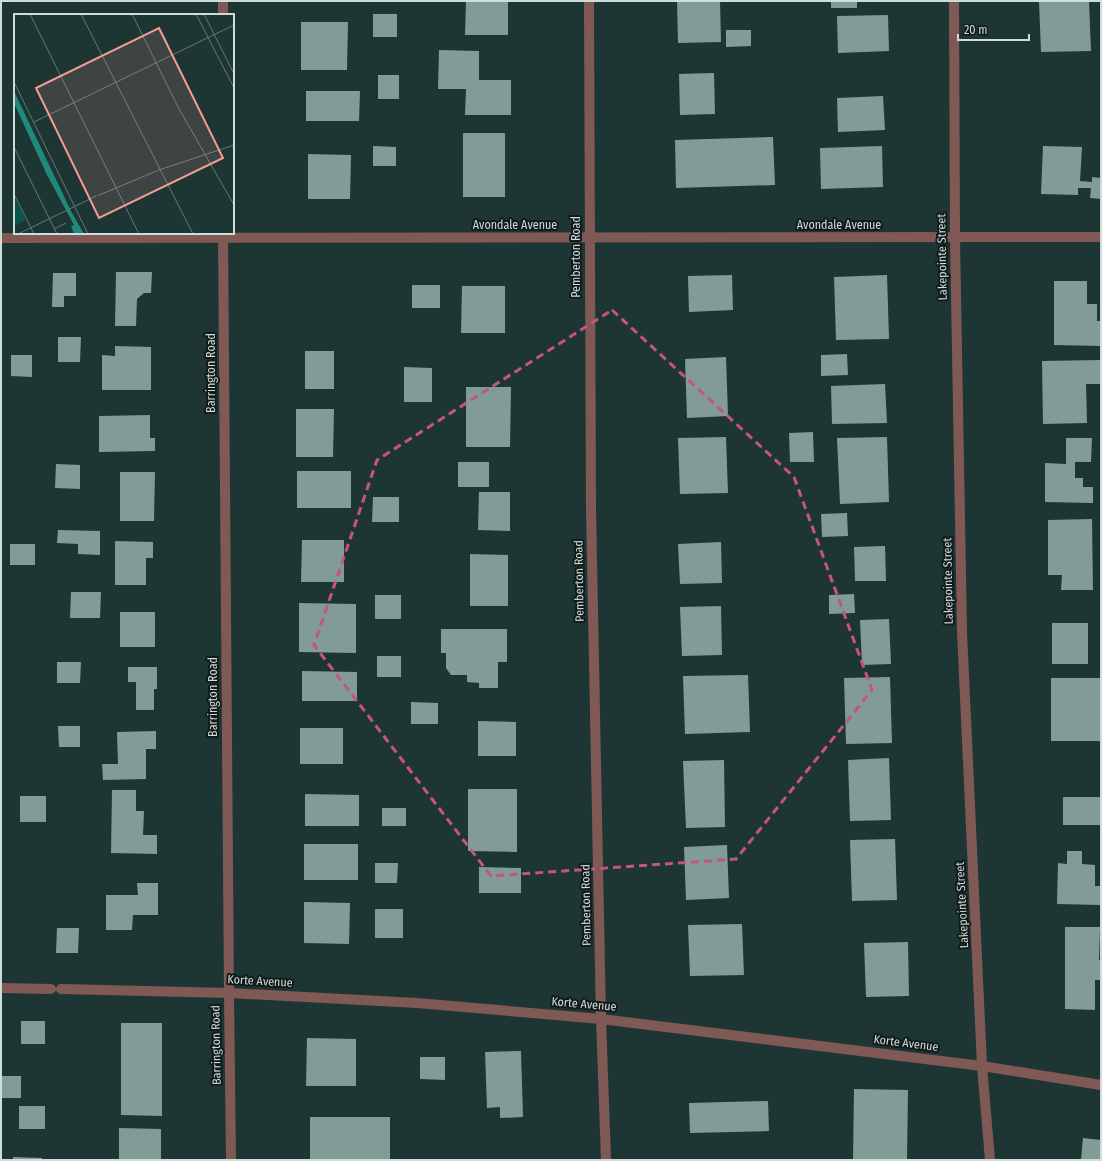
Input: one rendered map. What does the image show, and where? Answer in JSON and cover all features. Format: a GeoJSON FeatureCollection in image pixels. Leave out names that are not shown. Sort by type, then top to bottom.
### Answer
{"type":"FeatureCollection","features":[{"type":"Feature","properties":{"kind":"street"},"geometry":{"type":"LineString","coordinates":[[222,1],[223,14]]}},
{"type":"Feature","properties":{"kind":"street","name":"Pemberton Road"},"geometry":{"type":"LineString","coordinates":[[589,1],[591,510],[601,1019],[606,1160]]}},
{"type":"Feature","properties":{"kind":"street","name":"Lakepointe Street"},"geometry":{"type":"LineString","coordinates":[[954,1],[955,238],[962,632],[982,1066],[990,1160]]}},
{"type":"Feature","properties":{"kind":"street","name":"Avondale Avenue"},"geometry":{"type":"LineString","coordinates":[[1,238],[223,236],[589,238],[1101,237]]}},
{"type":"Feature","properties":{"kind":"street","name":"Barrington Road"},"geometry":{"type":"LineString","coordinates":[[223,236],[231,1160]]}},
{"type":"Feature","properties":{"kind":"street","name":"Korte Avenue"},"geometry":{"type":"LineString","coordinates":[[1,988],[229,993],[417,1003],[601,1019],[982,1066],[1101,1085]]}},
{"type":"Feature","properties":{"kind":"highlighted area"},"geometry":{"type":"Polygon","coordinates":[[[612,310],[794,477],[872,690],[736,859],[491,876],[314,645],[377,460],[612,310]]]}},
{"type":"Feature","properties":{"kind":"building"},"geometry":{"type":"Polygon","coordinates":[[[466,1],[508,1],[508,35],[465,35],[466,1]]]}},
{"type":"Feature","properties":{"kind":"building"},"geometry":{"type":"Polygon","coordinates":[[[677,1],[720,1],[721,42],[678,43],[677,1]]]}},
{"type":"Feature","properties":{"kind":"building"},"geometry":{"type":"Polygon","coordinates":[[[831,1],[857,1],[857,8],[831,8],[831,1]]]}},
{"type":"Feature","properties":{"kind":"building"},"geometry":{"type":"Polygon","coordinates":[[[1039,1],[1089,1],[1091,51],[1041,52],[1039,1]]]}},
{"type":"Feature","properties":{"kind":"building"},"geometry":{"type":"Polygon","coordinates":[[[373,14],[397,14],[397,37],[373,37],[373,14]]]}},
{"type":"Feature","properties":{"kind":"building"},"geometry":{"type":"Polygon","coordinates":[[[888,15],[889,51],[838,53],[837,16],[888,15]]]}},
{"type":"Feature","properties":{"kind":"building"},"geometry":{"type":"Polygon","coordinates":[[[301,22],[348,22],[347,70],[301,70],[301,22]]]}},
{"type":"Feature","properties":{"kind":"building"},"geometry":{"type":"Polygon","coordinates":[[[726,30],[751,30],[751,46],[726,47],[726,30]]]}},
{"type":"Feature","properties":{"kind":"building"},"geometry":{"type":"Polygon","coordinates":[[[439,50],[479,51],[479,80],[511,80],[511,115],[465,115],[466,89],[438,89],[439,50]]]}},
{"type":"Feature","properties":{"kind":"building"},"geometry":{"type":"Polygon","coordinates":[[[714,73],[715,114],[680,115],[679,74],[714,73]]]}},
{"type":"Feature","properties":{"kind":"building"},"geometry":{"type":"Polygon","coordinates":[[[378,75],[399,75],[399,99],[378,99],[378,75]]]}},
{"type":"Feature","properties":{"kind":"building"},"geometry":{"type":"Polygon","coordinates":[[[306,91],[360,91],[359,121],[306,121],[306,91]]]}},
{"type":"Feature","properties":{"kind":"building"},"geometry":{"type":"Polygon","coordinates":[[[883,96],[885,130],[838,132],[837,98],[883,96]]]}},
{"type":"Feature","properties":{"kind":"building"},"geometry":{"type":"Polygon","coordinates":[[[463,133],[505,133],[505,197],[463,197],[463,133]]]}},
{"type":"Feature","properties":{"kind":"building"},"geometry":{"type":"Polygon","coordinates":[[[773,137],[775,185],[676,188],[675,140],[773,137]]]}},
{"type":"Feature","properties":{"kind":"building"},"geometry":{"type":"Polygon","coordinates":[[[373,146],[396,147],[396,166],[373,166],[373,146]]]}},
{"type":"Feature","properties":{"kind":"building"},"geometry":{"type":"Polygon","coordinates":[[[882,146],[883,187],[821,189],[820,148],[882,146]]]}},
{"type":"Feature","properties":{"kind":"building"},"geometry":{"type":"Polygon","coordinates":[[[1043,146],[1082,147],[1080,181],[1092,182],[1092,177],[1101,178],[1101,199],[1090,198],[1091,188],[1078,188],[1078,195],[1041,194],[1043,146]]]}},
{"type":"Feature","properties":{"kind":"building"},"geometry":{"type":"Polygon","coordinates":[[[308,154],[351,155],[350,199],[308,199],[308,154]]]}},
{"type":"Feature","properties":{"kind":"building"},"geometry":{"type":"Polygon","coordinates":[[[116,272],[152,272],[151,293],[144,293],[137,299],[136,326],[115,326],[116,272]]]}},
{"type":"Feature","properties":{"kind":"building"},"geometry":{"type":"Polygon","coordinates":[[[53,273],[76,273],[76,296],[64,296],[64,307],[52,307],[53,273]]]}},
{"type":"Feature","properties":{"kind":"building"},"geometry":{"type":"Polygon","coordinates":[[[732,275],[733,310],[689,312],[688,276],[732,275]]]}},
{"type":"Feature","properties":{"kind":"building"},"geometry":{"type":"Polygon","coordinates":[[[887,275],[889,339],[836,340],[834,277],[887,275]]]}},
{"type":"Feature","properties":{"kind":"building"},"geometry":{"type":"Polygon","coordinates":[[[1054,281],[1087,281],[1087,304],[1097,304],[1097,321],[1101,321],[1101,346],[1054,345],[1054,281]]]}},
{"type":"Feature","properties":{"kind":"building"},"geometry":{"type":"Polygon","coordinates":[[[412,285],[440,285],[440,308],[412,308],[412,285]]]}},
{"type":"Feature","properties":{"kind":"building"},"geometry":{"type":"Polygon","coordinates":[[[462,286],[505,286],[505,333],[461,333],[462,286]]]}},
{"type":"Feature","properties":{"kind":"building"},"geometry":{"type":"Polygon","coordinates":[[[58,337],[81,337],[80,362],[58,362],[58,337]]]}},
{"type":"Feature","properties":{"kind":"building"},"geometry":{"type":"Polygon","coordinates":[[[115,346],[151,347],[151,390],[102,390],[102,355],[115,356],[115,346]]]}},
{"type":"Feature","properties":{"kind":"building"},"geometry":{"type":"Polygon","coordinates":[[[305,351],[334,351],[334,389],[305,389],[305,351]]]}},
{"type":"Feature","properties":{"kind":"building"},"geometry":{"type":"Polygon","coordinates":[[[847,354],[848,375],[821,376],[821,355],[847,354]]]}},
{"type":"Feature","properties":{"kind":"building"},"geometry":{"type":"Polygon","coordinates":[[[11,355],[32,355],[32,377],[11,376],[11,355]]]}},
{"type":"Feature","properties":{"kind":"building"},"geometry":{"type":"Polygon","coordinates":[[[726,357],[728,416],[687,418],[685,359],[726,357]]]}},
{"type":"Feature","properties":{"kind":"building"},"geometry":{"type":"Polygon","coordinates":[[[1101,360],[1101,384],[1086,384],[1087,423],[1043,424],[1042,361],[1101,360]]]}},
{"type":"Feature","properties":{"kind":"building"},"geometry":{"type":"Polygon","coordinates":[[[404,367],[432,368],[432,402],[404,402],[404,367]]]}},
{"type":"Feature","properties":{"kind":"building"},"geometry":{"type":"Polygon","coordinates":[[[885,384],[887,423],[832,424],[831,386],[885,384]]]}},
{"type":"Feature","properties":{"kind":"building"},"geometry":{"type":"Polygon","coordinates":[[[466,387],[511,387],[510,447],[466,447],[466,387]]]}},
{"type":"Feature","properties":{"kind":"building"},"geometry":{"type":"Polygon","coordinates":[[[296,409],[334,409],[333,457],[296,457],[296,409]]]}},
{"type":"Feature","properties":{"kind":"building"},"geometry":{"type":"Polygon","coordinates":[[[150,415],[150,438],[155,438],[155,451],[99,452],[99,416],[150,415]]]}},
{"type":"Feature","properties":{"kind":"building"},"geometry":{"type":"Polygon","coordinates":[[[813,432],[814,462],[790,462],[789,433],[813,432]]]}},
{"type":"Feature","properties":{"kind":"building"},"geometry":{"type":"Polygon","coordinates":[[[726,437],[728,493],[680,494],[678,438],[726,437]]]}},
{"type":"Feature","properties":{"kind":"building"},"geometry":{"type":"Polygon","coordinates":[[[887,437],[889,502],[840,504],[837,438],[887,437]]]}},
{"type":"Feature","properties":{"kind":"building"},"geometry":{"type":"Polygon","coordinates":[[[1066,438],[1092,438],[1091,462],[1075,462],[1075,478],[1083,478],[1083,487],[1093,487],[1093,503],[1045,502],[1045,463],[1066,464],[1066,438]]]}},
{"type":"Feature","properties":{"kind":"building"},"geometry":{"type":"Polygon","coordinates":[[[458,462],[489,462],[489,487],[458,487],[458,462]]]}},
{"type":"Feature","properties":{"kind":"building"},"geometry":{"type":"Polygon","coordinates":[[[56,464],[80,465],[80,489],[55,488],[56,464]]]}},
{"type":"Feature","properties":{"kind":"building"},"geometry":{"type":"Polygon","coordinates":[[[297,471],[351,471],[351,508],[297,508],[297,471]]]}},
{"type":"Feature","properties":{"kind":"building"},"geometry":{"type":"Polygon","coordinates":[[[120,472],[155,472],[154,521],[120,521],[120,472]]]}},
{"type":"Feature","properties":{"kind":"building"},"geometry":{"type":"Polygon","coordinates":[[[479,492],[510,492],[510,531],[478,530],[479,492]]]}},
{"type":"Feature","properties":{"kind":"building"},"geometry":{"type":"Polygon","coordinates":[[[373,497],[399,497],[399,522],[372,522],[373,497]]]}},
{"type":"Feature","properties":{"kind":"building"},"geometry":{"type":"Polygon","coordinates":[[[847,513],[848,536],[822,537],[821,514],[847,513]]]}},
{"type":"Feature","properties":{"kind":"building"},"geometry":{"type":"Polygon","coordinates":[[[1092,519],[1093,590],[1061,590],[1062,575],[1048,575],[1048,520],[1092,519]]]}},
{"type":"Feature","properties":{"kind":"building"},"geometry":{"type":"Polygon","coordinates":[[[58,530],[100,531],[100,555],[78,554],[78,544],[57,543],[58,530]]]}},
{"type":"Feature","properties":{"kind":"building"},"geometry":{"type":"Polygon","coordinates":[[[302,540],[344,540],[344,582],[301,582],[302,540]]]}},
{"type":"Feature","properties":{"kind":"building"},"geometry":{"type":"Polygon","coordinates":[[[115,541],[153,542],[153,558],[146,558],[146,585],[115,585],[115,541]]]}},
{"type":"Feature","properties":{"kind":"building"},"geometry":{"type":"Polygon","coordinates":[[[721,542],[722,583],[680,584],[678,544],[721,542]]]}},
{"type":"Feature","properties":{"kind":"building"},"geometry":{"type":"Polygon","coordinates":[[[10,544],[35,544],[35,565],[10,565],[10,544]]]}},
{"type":"Feature","properties":{"kind":"building"},"geometry":{"type":"Polygon","coordinates":[[[885,546],[886,581],[855,581],[854,547],[885,546]]]}},
{"type":"Feature","properties":{"kind":"building"},"geometry":{"type":"Polygon","coordinates":[[[470,554],[508,555],[508,606],[470,606],[470,554]]]}},
{"type":"Feature","properties":{"kind":"building"},"geometry":{"type":"Polygon","coordinates":[[[71,592],[101,592],[100,618],[70,618],[71,592]]]}},
{"type":"Feature","properties":{"kind":"building"},"geometry":{"type":"Polygon","coordinates":[[[854,594],[855,613],[829,614],[829,595],[854,594]]]}},
{"type":"Feature","properties":{"kind":"building"},"geometry":{"type":"Polygon","coordinates":[[[375,595],[401,595],[401,619],[375,619],[375,595]]]}},
{"type":"Feature","properties":{"kind":"building"},"geometry":{"type":"Polygon","coordinates":[[[299,603],[356,604],[356,653],[299,652],[299,603]]]}},
{"type":"Feature","properties":{"kind":"building"},"geometry":{"type":"Polygon","coordinates":[[[721,606],[722,655],[682,656],[680,607],[721,606]]]}},
{"type":"Feature","properties":{"kind":"building"},"geometry":{"type":"Polygon","coordinates":[[[120,612],[155,612],[155,647],[120,647],[120,612]]]}},
{"type":"Feature","properties":{"kind":"building"},"geometry":{"type":"Polygon","coordinates":[[[889,619],[891,664],[862,665],[860,620],[889,619]]]}},
{"type":"Feature","properties":{"kind":"building"},"geometry":{"type":"Polygon","coordinates":[[[1052,623],[1088,623],[1088,664],[1052,664],[1052,623]]]}},
{"type":"Feature","properties":{"kind":"building"},"geometry":{"type":"Polygon","coordinates":[[[441,629],[507,629],[507,662],[498,662],[498,688],[479,688],[479,683],[467,682],[467,675],[451,675],[446,668],[446,653],[441,653],[441,629]]]}},
{"type":"Feature","properties":{"kind":"building"},"geometry":{"type":"Polygon","coordinates":[[[377,656],[401,656],[401,677],[377,677],[377,656]]]}},
{"type":"Feature","properties":{"kind":"building"},"geometry":{"type":"Polygon","coordinates":[[[57,662],[81,662],[80,683],[57,683],[57,662]]]}},
{"type":"Feature","properties":{"kind":"building"},"geometry":{"type":"Polygon","coordinates":[[[128,667],[157,667],[157,689],[154,689],[154,710],[136,710],[136,682],[128,682],[128,667]]]}},
{"type":"Feature","properties":{"kind":"building"},"geometry":{"type":"Polygon","coordinates":[[[302,671],[357,672],[357,701],[302,701],[302,671]]]}},
{"type":"Feature","properties":{"kind":"building"},"geometry":{"type":"Polygon","coordinates":[[[748,675],[750,732],[685,734],[683,676],[748,675]]]}},
{"type":"Feature","properties":{"kind":"building"},"geometry":{"type":"Polygon","coordinates":[[[890,677],[892,743],[846,744],[844,678],[890,677]]]}},
{"type":"Feature","properties":{"kind":"building"},"geometry":{"type":"Polygon","coordinates":[[[1051,678],[1101,678],[1101,741],[1051,741],[1051,678]]]}},
{"type":"Feature","properties":{"kind":"building"},"geometry":{"type":"Polygon","coordinates":[[[411,702],[438,703],[438,724],[411,724],[411,702]]]}},
{"type":"Feature","properties":{"kind":"building"},"geometry":{"type":"Polygon","coordinates":[[[478,721],[516,722],[516,756],[478,756],[478,721]]]}},
{"type":"Feature","properties":{"kind":"building"},"geometry":{"type":"Polygon","coordinates":[[[58,726],[80,726],[80,747],[59,747],[58,726]]]}},
{"type":"Feature","properties":{"kind":"building"},"geometry":{"type":"Polygon","coordinates":[[[300,728],[343,728],[343,764],[300,764],[300,728]]]}},
{"type":"Feature","properties":{"kind":"building"},"geometry":{"type":"Polygon","coordinates":[[[156,731],[156,749],[146,749],[146,779],[103,780],[102,764],[118,764],[117,732],[156,731]]]}},
{"type":"Feature","properties":{"kind":"building"},"geometry":{"type":"Polygon","coordinates":[[[889,758],[891,820],[850,821],[848,760],[889,758]]]}},
{"type":"Feature","properties":{"kind":"building"},"geometry":{"type":"Polygon","coordinates":[[[724,760],[725,827],[686,828],[683,761],[724,760]]]}},
{"type":"Feature","properties":{"kind":"building"},"geometry":{"type":"Polygon","coordinates":[[[468,789],[517,789],[517,852],[468,851],[468,789]]]}},
{"type":"Feature","properties":{"kind":"building"},"geometry":{"type":"Polygon","coordinates":[[[112,790],[136,790],[136,811],[144,811],[143,835],[157,835],[157,854],[111,853],[112,790]]]}},
{"type":"Feature","properties":{"kind":"building"},"geometry":{"type":"Polygon","coordinates":[[[305,794],[359,795],[359,826],[305,826],[305,794]]]}},
{"type":"Feature","properties":{"kind":"building"},"geometry":{"type":"Polygon","coordinates":[[[20,796],[46,796],[46,822],[20,822],[20,796]]]}},
{"type":"Feature","properties":{"kind":"building"},"geometry":{"type":"Polygon","coordinates":[[[1063,797],[1101,797],[1101,825],[1063,825],[1063,797]]]}},
{"type":"Feature","properties":{"kind":"building"},"geometry":{"type":"Polygon","coordinates":[[[382,808],[406,808],[406,826],[382,826],[382,808]]]}},
{"type":"Feature","properties":{"kind":"building"},"geometry":{"type":"Polygon","coordinates":[[[895,839],[897,900],[852,901],[850,840],[895,839]]]}},
{"type":"Feature","properties":{"kind":"building"},"geometry":{"type":"Polygon","coordinates":[[[304,844],[358,844],[358,880],[304,880],[304,844]]]}},
{"type":"Feature","properties":{"kind":"building"},"geometry":{"type":"Polygon","coordinates":[[[727,845],[729,898],[686,900],[684,847],[727,845]]]}},
{"type":"Feature","properties":{"kind":"building"},"geometry":{"type":"Polygon","coordinates":[[[1067,851],[1082,851],[1082,864],[1095,865],[1095,886],[1101,886],[1101,905],[1057,904],[1058,863],[1067,864],[1067,851]]]}},
{"type":"Feature","properties":{"kind":"building"},"geometry":{"type":"Polygon","coordinates":[[[375,863],[398,863],[397,883],[375,883],[375,863]]]}},
{"type":"Feature","properties":{"kind":"building"},"geometry":{"type":"Polygon","coordinates":[[[479,867],[521,868],[521,893],[479,893],[479,867]]]}},
{"type":"Feature","properties":{"kind":"building"},"geometry":{"type":"Polygon","coordinates":[[[137,883],[158,883],[158,915],[133,915],[132,930],[106,930],[106,895],[138,895],[137,883]]]}},
{"type":"Feature","properties":{"kind":"building"},"geometry":{"type":"Polygon","coordinates":[[[304,902],[350,903],[349,944],[304,943],[304,902]]]}},
{"type":"Feature","properties":{"kind":"building"},"geometry":{"type":"Polygon","coordinates":[[[375,909],[403,909],[403,938],[375,938],[375,909]]]}},
{"type":"Feature","properties":{"kind":"building"},"geometry":{"type":"Polygon","coordinates":[[[742,924],[744,975],[690,976],[688,925],[742,924]]]}},
{"type":"Feature","properties":{"kind":"building"},"geometry":{"type":"Polygon","coordinates":[[[1065,927],[1100,927],[1099,960],[1101,960],[1101,980],[1095,980],[1095,1010],[1065,1009],[1065,927]]]}},
{"type":"Feature","properties":{"kind":"building"},"geometry":{"type":"Polygon","coordinates":[[[57,928],[79,928],[78,953],[56,953],[57,928]]]}},
{"type":"Feature","properties":{"kind":"building"},"geometry":{"type":"Polygon","coordinates":[[[908,942],[909,996],[866,997],[864,943],[908,942]]]}},
{"type":"Feature","properties":{"kind":"building"},"geometry":{"type":"Polygon","coordinates":[[[21,1021],[45,1021],[45,1044],[21,1044],[21,1021]]]}},
{"type":"Feature","properties":{"kind":"building"},"geometry":{"type":"Polygon","coordinates":[[[121,1023],[162,1023],[162,1116],[121,1115],[121,1023]]]}},
{"type":"Feature","properties":{"kind":"building"},"geometry":{"type":"Polygon","coordinates":[[[307,1038],[356,1039],[356,1086],[306,1086],[307,1038]]]}},
{"type":"Feature","properties":{"kind":"building"},"geometry":{"type":"Polygon","coordinates":[[[521,1051],[523,1117],[500,1118],[500,1107],[487,1108],[485,1052],[521,1051]]]}},
{"type":"Feature","properties":{"kind":"building"},"geometry":{"type":"Polygon","coordinates":[[[420,1057],[445,1057],[445,1080],[420,1079],[420,1057]]]}},
{"type":"Feature","properties":{"kind":"building"},"geometry":{"type":"Polygon","coordinates":[[[1,1076],[21,1076],[21,1098],[1,1098],[1,1076]]]}},
{"type":"Feature","properties":{"kind":"building"},"geometry":{"type":"Polygon","coordinates":[[[854,1089],[908,1090],[907,1160],[853,1160],[854,1089]]]}},
{"type":"Feature","properties":{"kind":"building"},"geometry":{"type":"Polygon","coordinates":[[[768,1101],[769,1131],[690,1133],[689,1103],[768,1101]]]}},
{"type":"Feature","properties":{"kind":"building"},"geometry":{"type":"Polygon","coordinates":[[[19,1106],[45,1106],[45,1129],[19,1129],[19,1106]]]}},
{"type":"Feature","properties":{"kind":"building"},"geometry":{"type":"Polygon","coordinates":[[[310,1117],[390,1117],[390,1160],[310,1160],[310,1117]]]}},
{"type":"Feature","properties":{"kind":"building"},"geometry":{"type":"Polygon","coordinates":[[[119,1128],[161,1129],[161,1160],[119,1160],[119,1128]]]}},
{"type":"Feature","properties":{"kind":"building"},"geometry":{"type":"Polygon","coordinates":[[[1083,1138],[1101,1140],[1101,1160],[1081,1160],[1083,1138]]]}},
{"type":"Feature","properties":{"kind":"building"},"geometry":{"type":"Polygon","coordinates":[[[13,1157],[42,1158],[42,1160],[13,1160],[13,1157]]]}}]}
